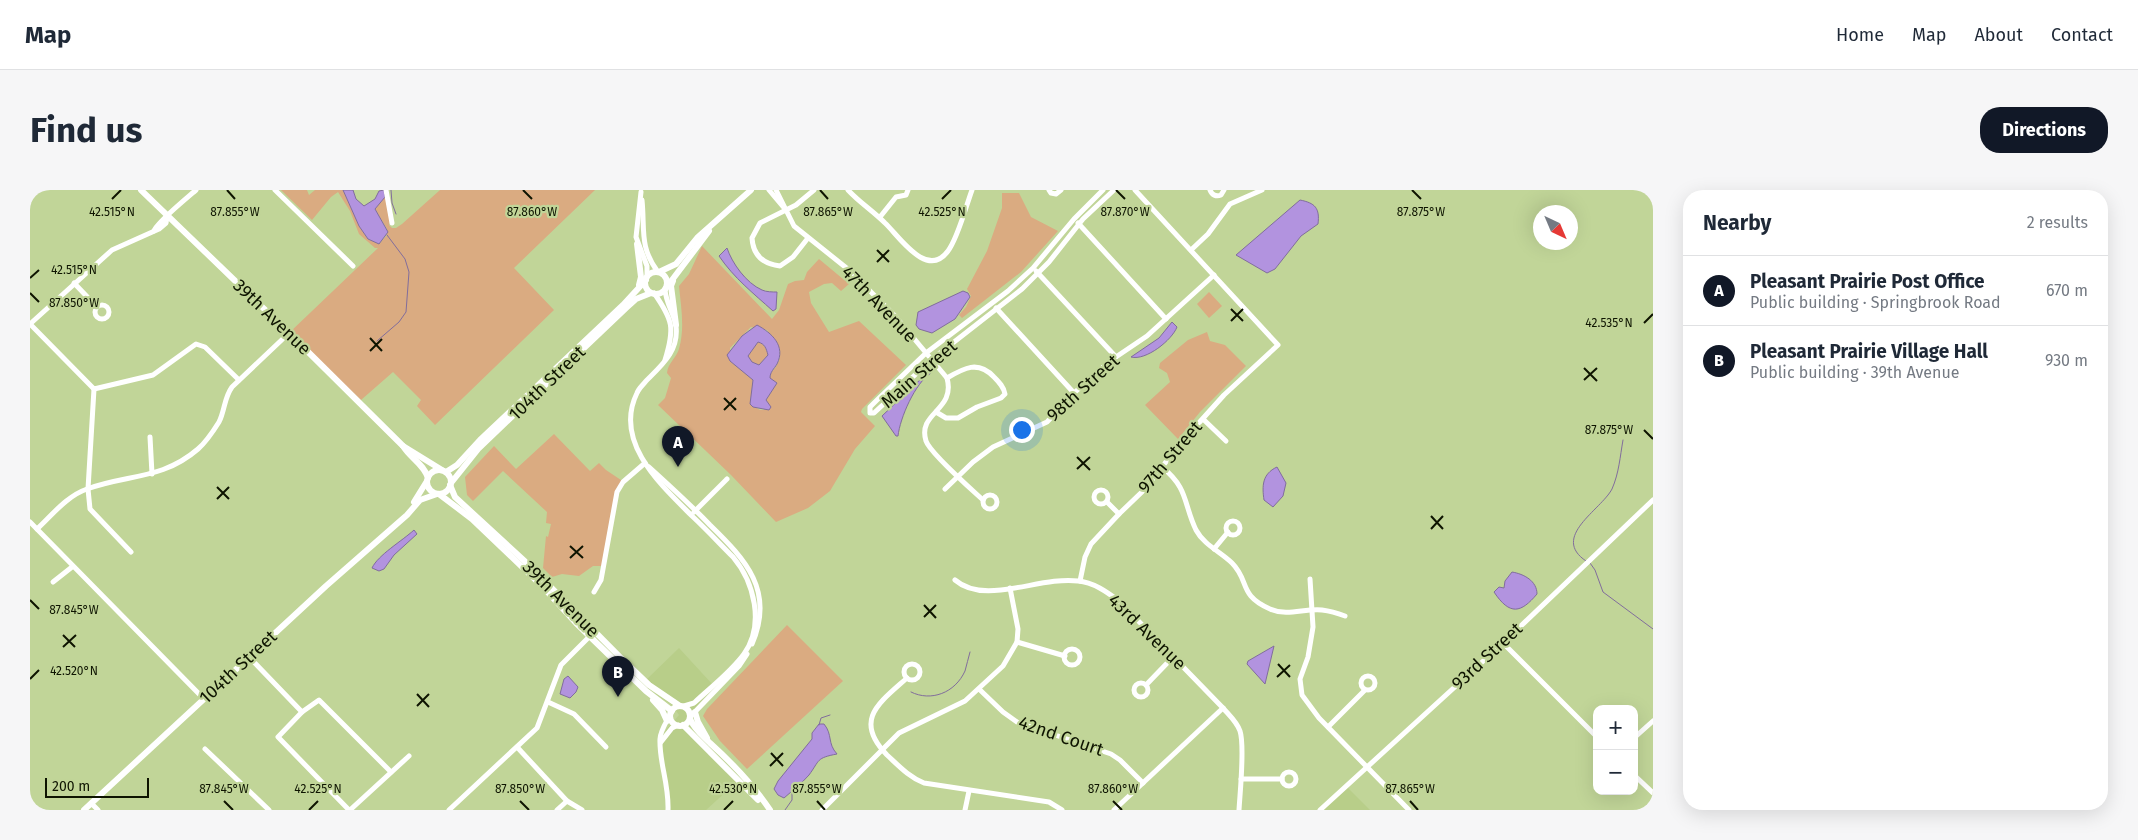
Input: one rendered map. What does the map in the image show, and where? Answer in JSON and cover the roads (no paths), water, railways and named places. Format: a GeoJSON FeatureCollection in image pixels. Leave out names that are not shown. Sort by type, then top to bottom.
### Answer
{"type":"FeatureCollection","features":[{"type":"Feature","properties":{"kind":"main road","name":"39th Avenue"},"geometry":{"type":"LineString","coordinates":[[141,190],[289,333],[402,446],[407,454],[423,467],[428,480]]}},
{"type":"Feature","properties":{"kind":"main road"},"geometry":{"type":"LineString","coordinates":[[712,226],[674,280],[660,293],[652,293],[646,287],[647,278],[652,273],[671,268],[692,243],[751,190]]}},
{"type":"Feature","properties":{"kind":"main road"},"geometry":{"type":"LineString","coordinates":[[637,244],[641,277],[639,287]]}},
{"type":"Feature","properties":{"kind":"main road"},"geometry":{"type":"LineString","coordinates":[[659,272],[666,277],[665,289]]}},
{"type":"Feature","properties":{"kind":"main road","name":"104th Street"},"geometry":{"type":"LineString","coordinates":[[445,472],[459,464],[647,278]]}},
{"type":"Feature","properties":{"kind":"main road"},"geometry":{"type":"LineString","coordinates":[[674,280],[672,286],[676,325]]}},
{"type":"Feature","properties":{"kind":"main road","name":"104th Street"},"geometry":{"type":"LineString","coordinates":[[451,484],[479,448],[620,314],[636,299],[652,293]]}},
{"type":"Feature","properties":{"kind":"main road","name":"39th Avenue"},"geometry":{"type":"LineString","coordinates":[[402,446],[445,472]]}},
{"type":"Feature","properties":{"kind":"main road"},"geometry":{"type":"LineString","coordinates":[[436,471],[445,472],[451,484],[446,492],[438,494],[428,488],[428,480],[436,471]]}},
{"type":"Feature","properties":{"kind":"main road","name":"104th Street"},"geometry":{"type":"LineString","coordinates":[[394,525],[415,501],[428,480]]}},
{"type":"Feature","properties":{"kind":"main road","name":"39th Avenue"},"geometry":{"type":"LineString","coordinates":[[451,484],[454,497],[590,636],[646,691],[671,712]]}},
{"type":"Feature","properties":{"kind":"main road","name":"39th Avenue"},"geometry":{"type":"LineString","coordinates":[[438,494],[480,523],[649,685],[682,706]]}},
{"type":"Feature","properties":{"kind":"main road","name":"104th Street"},"geometry":{"type":"LineString","coordinates":[[84,810],[249,657],[407,515],[420,500],[426,496],[438,494]]}},
{"type":"Feature","properties":{"kind":"main road"},"geometry":{"type":"LineString","coordinates":[[646,691],[662,710],[667,721]]}},
{"type":"Feature","properties":{"kind":"main road"},"geometry":{"type":"LineString","coordinates":[[682,706],[689,710],[696,730],[754,790],[769,810],[681,725],[673,722],[671,712],[682,706]]}},
{"type":"Feature","properties":{"kind":"main road"},"geometry":{"type":"LineString","coordinates":[[681,725],[692,716]]}},
{"type":"Feature","properties":{"kind":"street"},"geometry":{"type":"LineString","coordinates":[[131,552],[90,509],[88,488],[94,389],[30,324],[112,250],[166,223],[167,217],[196,190]]}},
{"type":"Feature","properties":{"kind":"street"},"geometry":{"type":"LineString","coordinates":[[274,190],[353,266]]}},
{"type":"Feature","properties":{"kind":"street"},"geometry":{"type":"LineString","coordinates":[[386,190],[392,223]]}},
{"type":"Feature","properties":{"kind":"street"},"geometry":{"type":"LineString","coordinates":[[769,190],[785,210]]}},
{"type":"Feature","properties":{"kind":"street"},"geometry":{"type":"LineString","coordinates":[[776,190],[784,204],[785,210]]}},
{"type":"Feature","properties":{"kind":"street"},"geometry":{"type":"LineString","coordinates":[[808,238],[793,257],[780,266],[764,262],[756,254],[752,238],[754,231],[760,223],[796,205],[814,190]]}},
{"type":"Feature","properties":{"kind":"street"},"geometry":{"type":"LineString","coordinates":[[848,190],[880,217],[915,255],[928,259],[937,259],[948,251],[972,190]]}},
{"type":"Feature","properties":{"kind":"street"},"geometry":{"type":"LineString","coordinates":[[895,190],[896,197]]}},
{"type":"Feature","properties":{"kind":"street"},"geometry":{"type":"LineString","coordinates":[[880,217],[896,197],[906,195],[908,190]]}},
{"type":"Feature","properties":{"kind":"street"},"geometry":{"type":"LineString","coordinates":[[1049,190],[1056,194],[1061,190]]}},
{"type":"Feature","properties":{"kind":"street","name":"Main Street"},"geometry":{"type":"LineString","coordinates":[[1103,190],[1074,219],[1033,268],[992,304],[926,353],[870,407],[870,413],[874,413],[931,360],[997,309],[1038,274],[1079,224],[1114,190]]}},
{"type":"Feature","properties":{"kind":"street"},"geometry":{"type":"LineString","coordinates":[[1135,190],[1214,275]]}},
{"type":"Feature","properties":{"kind":"street"},"geometry":{"type":"LineString","coordinates":[[1210,190],[1216,196],[1223,192],[1230,204]]}},
{"type":"Feature","properties":{"kind":"street"},"geometry":{"type":"LineString","coordinates":[[1191,250],[1208,234],[1230,204],[1262,190]]}},
{"type":"Feature","properties":{"kind":"street"},"geometry":{"type":"LineString","coordinates":[[641,191],[636,227],[637,244],[647,266],[647,278]]}},
{"type":"Feature","properties":{"kind":"street"},"geometry":{"type":"LineString","coordinates":[[641,191],[644,246],[652,264],[659,272]]}},
{"type":"Feature","properties":{"kind":"street","name":"47th Avenue"},"geometry":{"type":"LineString","coordinates":[[785,210],[794,226],[849,270],[896,317],[947,378]]}},
{"type":"Feature","properties":{"kind":"street"},"geometry":{"type":"LineString","coordinates":[[1074,219],[1166,319]]}},
{"type":"Feature","properties":{"kind":"street"},"geometry":{"type":"LineString","coordinates":[[1033,268],[1116,357]]}},
{"type":"Feature","properties":{"kind":"street","name":"98th Street"},"geometry":{"type":"LineString","coordinates":[[945,489],[993,447],[1047,422],[1074,393],[1116,357],[1147,336],[1214,275]]}},
{"type":"Feature","properties":{"kind":"street","name":"97th Street"},"geometry":{"type":"LineString","coordinates":[[1080,581],[1087,551],[1119,514],[1145,489],[1224,395],[1278,345],[1214,275]]}},
{"type":"Feature","properties":{"kind":"street"},"geometry":{"type":"LineString","coordinates":[[74,283],[96,306]]}},
{"type":"Feature","properties":{"kind":"street"},"geometry":{"type":"LineString","coordinates":[[665,289],[666,299],[676,325],[673,348],[670,356],[637,391],[630,411],[631,429],[637,449],[654,477],[733,557],[744,571],[753,593],[755,612],[751,638],[743,655],[694,702],[682,706]]}},
{"type":"Feature","properties":{"kind":"street"},"geometry":{"type":"LineString","coordinates":[[652,293],[670,321],[671,335],[664,363]]}},
{"type":"Feature","properties":{"kind":"street"},"geometry":{"type":"LineString","coordinates":[[992,304],[1074,393]]}},
{"type":"Feature","properties":{"kind":"street"},"geometry":{"type":"LineString","coordinates":[[37,529],[70,497],[88,488],[152,474],[175,465],[199,448],[219,422],[227,394],[239,380],[289,333]]}},
{"type":"Feature","properties":{"kind":"street"},"geometry":{"type":"LineString","coordinates":[[94,389],[153,375],[196,344],[205,348],[239,380]]}},
{"type":"Feature","properties":{"kind":"street"},"geometry":{"type":"LineString","coordinates":[[936,412],[946,418],[958,418],[977,407],[1001,398],[1004,394],[1004,389],[987,370],[980,367],[966,368],[947,378],[948,394],[944,403],[936,412],[925,426],[926,441],[934,452],[983,500]]}},
{"type":"Feature","properties":{"kind":"street"},"geometry":{"type":"LineString","coordinates":[[1203,419],[1226,442]]}},
{"type":"Feature","properties":{"kind":"street"},"geometry":{"type":"LineString","coordinates":[[150,437],[152,474]]}},
{"type":"Feature","properties":{"kind":"street"},"geometry":{"type":"LineString","coordinates":[[645,463],[696,510],[744,560],[755,581],[760,602],[757,632],[746,656],[692,716]]}},
{"type":"Feature","properties":{"kind":"street"},"geometry":{"type":"LineString","coordinates":[[594,592],[602,580],[619,487],[645,463]]}},
{"type":"Feature","properties":{"kind":"street"},"geometry":{"type":"LineString","coordinates":[[1162,468],[1173,476],[1182,489],[1196,531],[1206,543],[1235,566],[1248,595],[1262,605],[1284,613],[1322,610],[1345,616]]}},
{"type":"Feature","properties":{"kind":"street"},"geometry":{"type":"LineString","coordinates":[[691,514],[727,479]]}},
{"type":"Feature","properties":{"kind":"street","name":"93rd Street"},"geometry":{"type":"LineString","coordinates":[[1320,810],[1503,643],[1653,500]]}},
{"type":"Feature","properties":{"kind":"street"},"geometry":{"type":"LineString","coordinates":[[1107,502],[1119,514]]}},
{"type":"Feature","properties":{"kind":"street"},"geometry":{"type":"LineString","coordinates":[[30,522],[72,567],[204,699]]}},
{"type":"Feature","properties":{"kind":"street"},"geometry":{"type":"LineString","coordinates":[[1214,549],[1228,532]]}},
{"type":"Feature","properties":{"kind":"street"},"geometry":{"type":"LineString","coordinates":[[53,582],[72,567]]}},
{"type":"Feature","properties":{"kind":"street"},"geometry":{"type":"LineString","coordinates":[[1310,579],[1312,635],[1300,683],[1304,700],[1409,810]]}},
{"type":"Feature","properties":{"kind":"street","name":"43rd Avenue"},"geometry":{"type":"LineString","coordinates":[[955,580],[968,588],[985,592],[1051,580],[1080,581],[1101,589],[1119,601],[1235,722],[1240,732],[1239,810]]}},
{"type":"Feature","properties":{"kind":"street"},"geometry":{"type":"LineString","coordinates":[[822,808],[882,749],[911,726],[959,705],[979,690],[1004,666],[1017,642],[1018,630],[1010,588]]}},
{"type":"Feature","properties":{"kind":"street"},"geometry":{"type":"LineString","coordinates":[[449,810],[537,728],[561,665],[590,636]]}},
{"type":"Feature","properties":{"kind":"street"},"geometry":{"type":"LineString","coordinates":[[1017,642],[1065,656]]}},
{"type":"Feature","properties":{"kind":"street"},"geometry":{"type":"LineString","coordinates":[[1503,643],[1593,733]]}},
{"type":"Feature","properties":{"kind":"street"},"geometry":{"type":"LineString","coordinates":[[249,657],[302,712]]}},
{"type":"Feature","properties":{"kind":"street"},"geometry":{"type":"LineString","coordinates":[[1146,685],[1173,657]]}},
{"type":"Feature","properties":{"kind":"street"},"geometry":{"type":"LineString","coordinates":[[906,678],[879,703],[870,720],[872,735],[899,767],[924,783],[1049,802],[1062,810]]}},
{"type":"Feature","properties":{"kind":"street","name":"42nd Court"},"geometry":{"type":"LineString","coordinates":[[979,690],[1017,722],[1111,754],[1120,760],[1143,783]]}},
{"type":"Feature","properties":{"kind":"street"},"geometry":{"type":"LineString","coordinates":[[1328,727],[1365,690]]}},
{"type":"Feature","properties":{"kind":"street"},"geometry":{"type":"LineString","coordinates":[[391,772],[318,700],[302,712],[278,737],[350,810],[391,772],[408,756]]}},
{"type":"Feature","properties":{"kind":"street"},"geometry":{"type":"LineString","coordinates":[[548,702],[574,714],[606,747]]}},
{"type":"Feature","properties":{"kind":"street"},"geometry":{"type":"LineString","coordinates":[[1114,810],[1223,708]]}},
{"type":"Feature","properties":{"kind":"street"},"geometry":{"type":"LineString","coordinates":[[668,810],[668,792],[661,760],[660,739],[671,712]]}},
{"type":"Feature","properties":{"kind":"street"},"geometry":{"type":"LineString","coordinates":[[1638,734],[1653,721]]}},
{"type":"Feature","properties":{"kind":"street"},"geometry":{"type":"LineString","coordinates":[[661,742],[672,728],[681,725]]}},
{"type":"Feature","properties":{"kind":"street"},"geometry":{"type":"LineString","coordinates":[[517,747],[567,801],[582,810]]}},
{"type":"Feature","properties":{"kind":"street"},"geometry":{"type":"LineString","coordinates":[[205,749],[269,810]]}},
{"type":"Feature","properties":{"kind":"street"},"geometry":{"type":"LineString","coordinates":[[1240,779],[1282,779]]}},
{"type":"Feature","properties":{"kind":"street"},"geometry":{"type":"LineString","coordinates":[[1638,779],[1653,793]]}},
{"type":"Feature","properties":{"kind":"street"},"geometry":{"type":"LineString","coordinates":[[965,810],[969,791]]}},
{"type":"Feature","properties":{"kind":"street"},"geometry":{"type":"LineString","coordinates":[[557,810],[567,801]]}},
{"type":"Feature","properties":{"kind":"street"},"geometry":{"type":"LineString","coordinates":[[91,803],[98,810]]}},
{"type":"Feature","properties":{"kind":"waterway"},"geometry":{"type":"LineString","coordinates":[[391,190],[392,203],[396,214]]}},
{"type":"Feature","properties":{"kind":"waterway"},"geometry":{"type":"LineString","coordinates":[[377,341],[399,322],[406,312],[409,272],[405,259],[387,235]]}},
{"type":"Feature","properties":{"kind":"waterway"},"geometry":{"type":"LineString","coordinates":[[1586,561],[1576,552],[1573,543],[1576,533],[1581,524],[1612,489],[1618,471],[1623,440]]}},
{"type":"Feature","properties":{"kind":"waterway"},"geometry":{"type":"LineString","coordinates":[[1590,563],[1595,570],[1603,592],[1653,629]]}},
{"type":"Feature","properties":{"kind":"waterway"},"geometry":{"type":"LineString","coordinates":[[911,692],[919,695],[934,696],[949,690],[961,679],[970,652]]}},
{"type":"Feature","properties":{"kind":"waterway"},"geometry":{"type":"LineString","coordinates":[[819,725],[821,718],[830,715]]}},
{"type":"Feature","properties":{"kind":"waterway"},"geometry":{"type":"LineString","coordinates":[[785,810],[792,800],[792,790]]}},
{"type":"Feature","properties":{"kind":"place","name":"Pleasant Prairie Post Office"},"geometry":{"type":"Point","coordinates":[678,467]}},
{"type":"Feature","properties":{"kind":"place","name":"Pleasant Prairie Village Hall"},"geometry":{"type":"Point","coordinates":[618,697]}}]}
